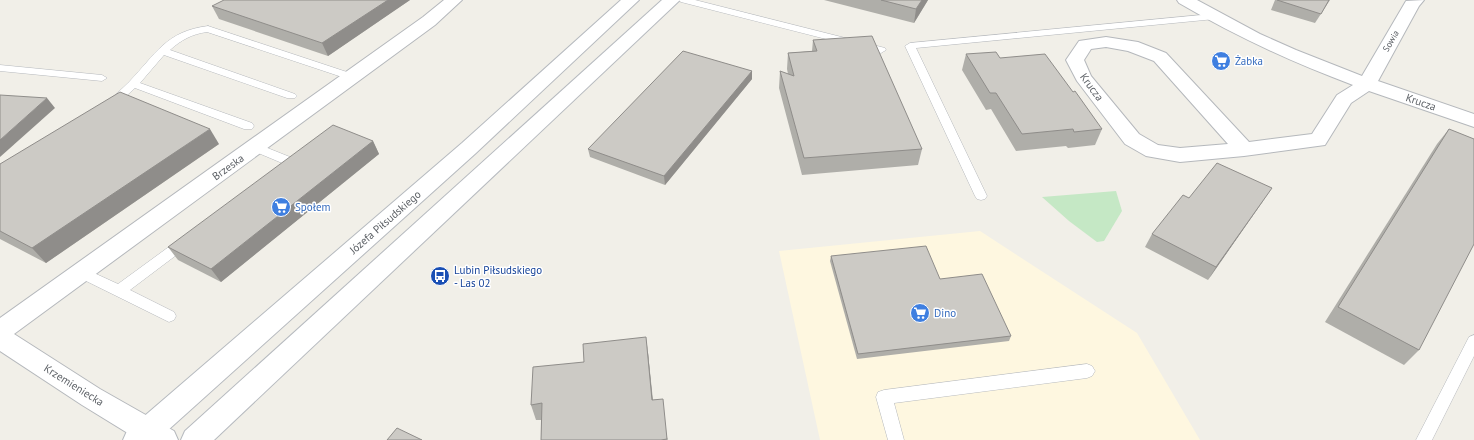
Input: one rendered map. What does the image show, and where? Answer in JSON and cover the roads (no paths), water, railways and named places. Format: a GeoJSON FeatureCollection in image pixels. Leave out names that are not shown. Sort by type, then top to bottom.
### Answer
{"type":"FeatureCollection","features":[{"type":"Feature","properties":{"kind":"street","name":"Józefa Piłsudskiego"},"geometry":{"type":"LineString","coordinates":[[150,437],[631,0]]}},
{"type":"Feature","properties":{"kind":"street"},"geometry":{"type":"LineString","coordinates":[[195,440],[672,0]]}},
{"type":"Feature","properties":{"kind":"street","name":"Krucza"},"geometry":{"type":"LineString","coordinates":[[1185,0],[1212,17],[1282,51],[1367,84],[1474,121]]}},
{"type":"Feature","properties":{"kind":"street","name":"Sowia"},"geometry":{"type":"LineString","coordinates":[[1367,84],[1416,0]]}},
{"type":"Feature","properties":{"kind":"street","name":"Brzeska"},"geometry":{"type":"LineString","coordinates":[[0,331],[429,21],[449,1]]}},
{"type":"Feature","properties":{"kind":"street","name":"Krucza"},"geometry":{"type":"LineString","coordinates":[[1244,149],[1160,57],[1132,46],[1106,42],[1085,45],[1075,60],[1083,77],[1132,140],[1153,151],[1180,155],[1244,149],[1318,140],[1344,100],[1367,84]]}},
{"type":"Feature","properties":{"kind":"street","name":"Krzemieniecka"},"geometry":{"type":"LineString","coordinates":[[0,338],[150,437]]}},
{"type":"Feature","properties":{"kind":"lane"},"geometry":{"type":"LineString","coordinates":[[684,0],[881,50]]}},
{"type":"Feature","properties":{"kind":"lane"},"geometry":{"type":"LineString","coordinates":[[981,196],[910,46],[1212,17]]}},
{"type":"Feature","properties":{"kind":"lane"},"geometry":{"type":"LineString","coordinates":[[103,111],[133,84],[163,51],[181,35],[194,30],[208,29],[352,77]]}},
{"type":"Feature","properties":{"kind":"lane"},"geometry":{"type":"LineString","coordinates":[[163,51],[291,96]]}},
{"type":"Feature","properties":{"kind":"lane"},"geometry":{"type":"LineString","coordinates":[[0,68],[102,78]]}},
{"type":"Feature","properties":{"kind":"lane"},"geometry":{"type":"LineString","coordinates":[[133,84],[248,126]]}},
{"type":"Feature","properties":{"kind":"lane"},"geometry":{"type":"LineString","coordinates":[[256,146],[291,162],[272,176]]}},
{"type":"Feature","properties":{"kind":"lane"},"geometry":{"type":"LineString","coordinates":[[119,292],[195,234]]}},
{"type":"Feature","properties":{"kind":"lane"},"geometry":{"type":"LineString","coordinates":[[81,272],[169,316]]}},
{"type":"Feature","properties":{"kind":"lane"},"geometry":{"type":"LineString","coordinates":[[1424,440],[1474,341]]}},
{"type":"Feature","properties":{"kind":"lane"},"geometry":{"type":"LineString","coordinates":[[896,440],[884,397],[1087,371]]}},
{"type":"Feature","properties":{"kind":"place","name":"Żabka"},"geometry":{"type":"Point","coordinates":[1221,61]}},
{"type":"Feature","properties":{"kind":"place","name":"Społem"},"geometry":{"type":"Point","coordinates":[281,207]}},
{"type":"Feature","properties":{"kind":"place","name":"Lubin Piłsudskiego - Las 02"},"geometry":{"type":"Point","coordinates":[440,276]}},
{"type":"Feature","properties":{"kind":"place","name":"Dino"},"geometry":{"type":"Point","coordinates":[920,313]}}]}
